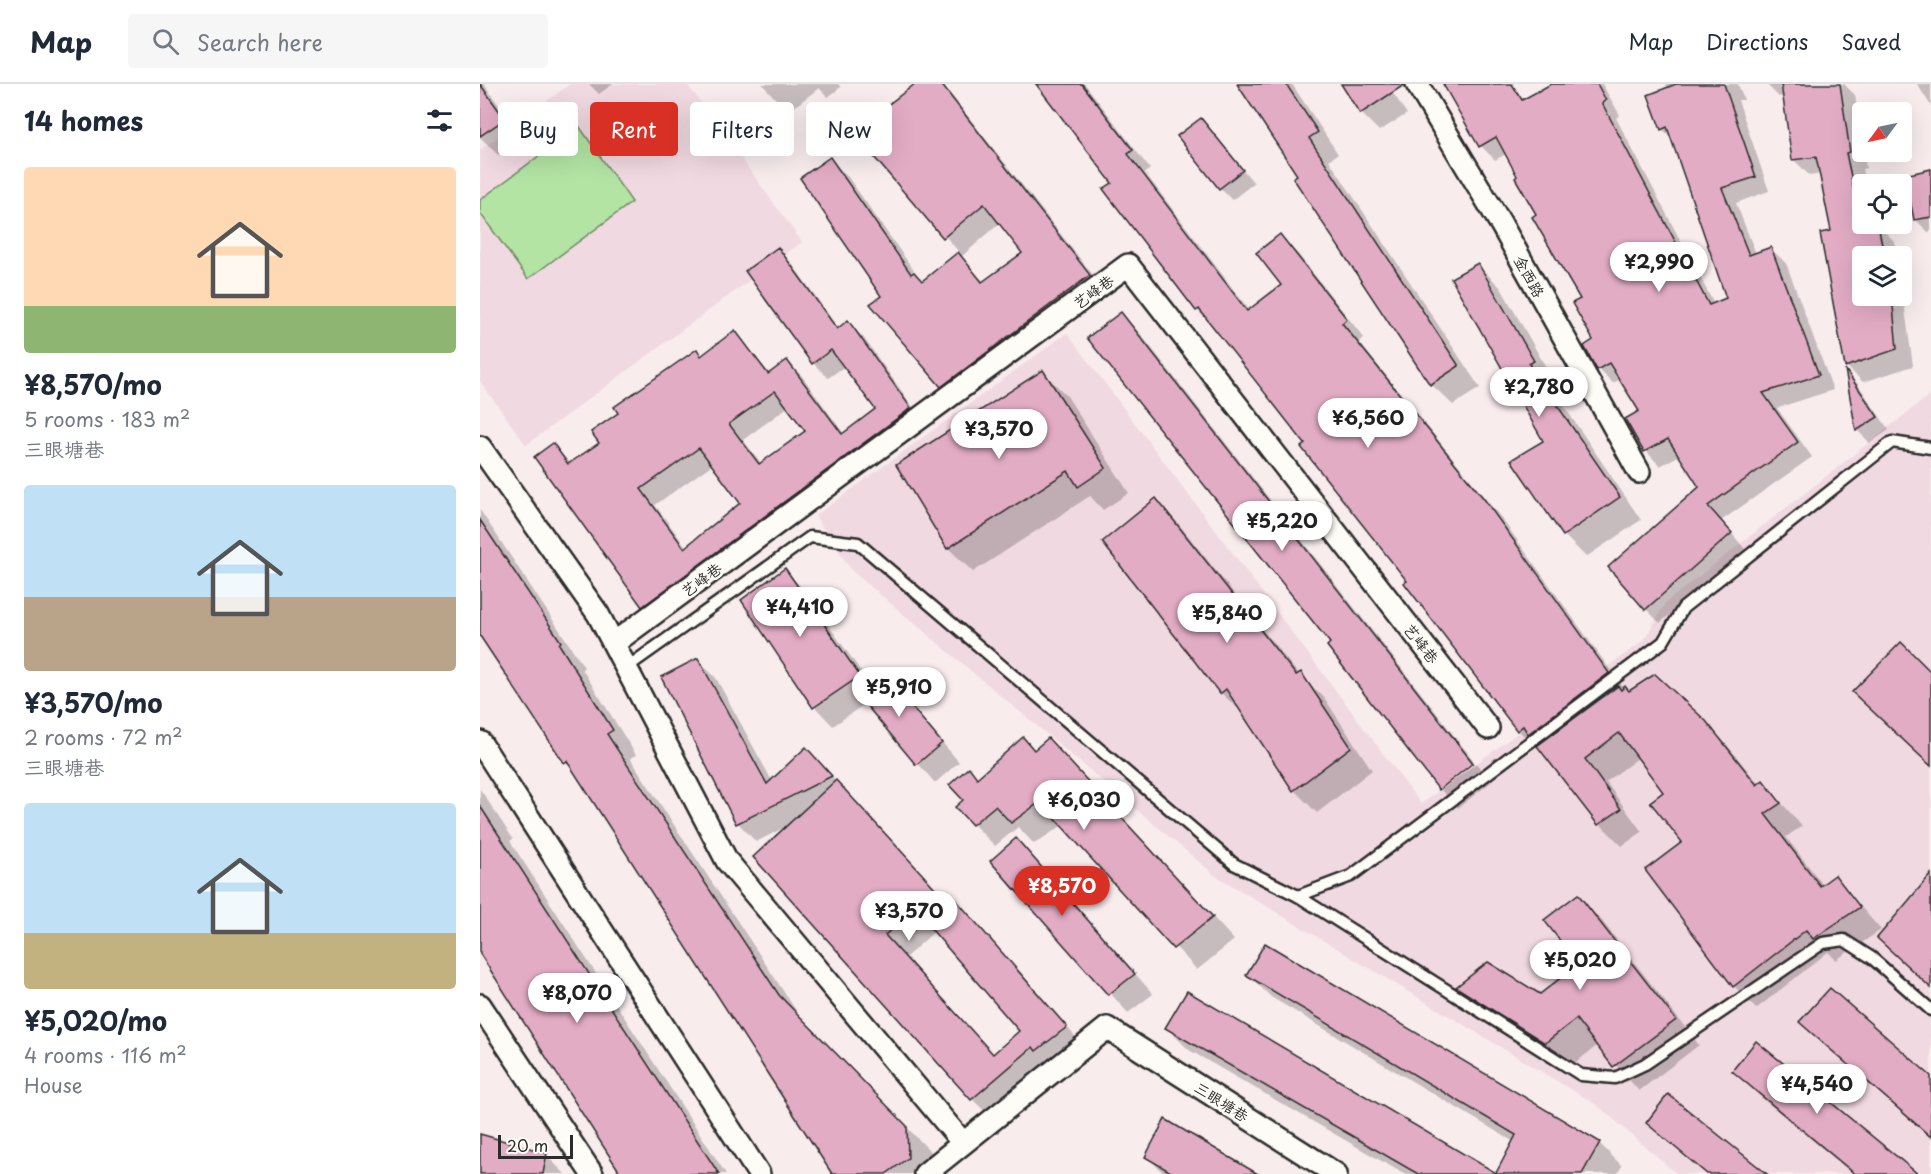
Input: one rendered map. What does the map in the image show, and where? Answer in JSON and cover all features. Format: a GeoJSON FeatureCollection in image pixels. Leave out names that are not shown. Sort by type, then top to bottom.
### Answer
{"type":"FeatureCollection","features":[{"type":"Feature","properties":{"kind":"street","name":"金西路"},"geometry":{"type":"LineString","coordinates":[[1417,84],[1501,224],[1639,472]]}},
{"type":"Feature","properties":{"kind":"street","name":"艺峰巷"},"geometry":{"type":"LineString","coordinates":[[614,643],[1128,266],[1488,728]]}},
{"type":"Feature","properties":{"kind":"street"},"geometry":{"type":"LineString","coordinates":[[480,447],[598,614],[727,861],[963,1143],[925,1174]]}},
{"type":"Feature","properties":{"kind":"street"},"geometry":{"type":"LineString","coordinates":[[480,742],[759,1174]]}},
{"type":"Feature","properties":{"kind":"street"},"geometry":{"type":"LineString","coordinates":[[480,1005],[592,1174]]}},
{"type":"Feature","properties":{"kind":"street","name":"三眼塘巷"},"geometry":{"type":"LineString","coordinates":[[963,1143],[1107,1028],[1336,1174]]}},
{"type":"Feature","properties":{"kind":"lane"},"geometry":{"type":"LineString","coordinates":[[1298,896],[1351,876],[1664,642],[1683,608],[1892,442],[1931,448]]}},
{"type":"Feature","properties":{"kind":"lane"},"geometry":{"type":"LineString","coordinates":[[626,668],[810,537],[858,543],[1234,864],[1298,896],[1581,1075],[1615,1078],[1645,1064],[1823,943],[1844,940],[1872,958],[1931,1010]]}},
{"type":"Feature","properties":{"kind":"shaded area"},"geometry":{"type":"Polygon","coordinates":[[[570,84],[687,84],[700,102],[690,102],[690,156],[739,156],[802,242],[526,445],[480,381],[480,150],[498,137],[498,156],[578,156],[578,102],[545,102],[570,84]]]}},
{"type":"Feature","properties":{"kind":"shaded area"},"geometry":{"type":"Polygon","coordinates":[[[1067,333],[1421,804],[1644,640],[1666,602],[1931,394],[1931,1174],[1677,1174],[1597,1105],[1216,876],[852,571],[815,516],[1067,333]]]}},
{"type":"Feature","properties":{"kind":"green space"},"geometry":{"type":"Polygon","coordinates":[[[578,127],[590,142],[590,156],[600,156],[632,202],[528,279],[480,213],[480,200],[539,156],[578,156],[578,127]]]}},
{"type":"Feature","properties":{"kind":"building"},"geometry":{"type":"Polygon","coordinates":[[[480,84],[498,109],[498,124],[480,136],[480,84]]]}},
{"type":"Feature","properties":{"kind":"building"},"geometry":{"type":"Polygon","coordinates":[[[915,84],[941,84],[1090,275],[941,387],[870,304],[881,296],[800,178],[830,157],[911,274],[914,272],[922,281],[958,252],[982,282],[1022,253],[984,204],[943,238],[873,156],[892,156],[891,102],[915,84]]]}},
{"type":"Feature","properties":{"kind":"building"},"geometry":{"type":"Polygon","coordinates":[[[1036,84],[1082,84],[1133,150],[1128,154],[1247,311],[1281,285],[1256,253],[1280,234],[1347,319],[1342,323],[1484,499],[1609,673],[1528,734],[1523,726],[1517,731],[1404,583],[1407,581],[1301,447],[1305,444],[1199,309],[1196,311],[1103,189],[1112,183],[1036,84]]]}},
{"type":"Feature","properties":{"kind":"building"},"geometry":{"type":"Polygon","coordinates":[[[1237,84],[1286,84],[1318,132],[1309,138],[1459,366],[1430,385],[1293,178],[1297,175],[1237,84]]]}},
{"type":"Feature","properties":{"kind":"building"},"geometry":{"type":"Polygon","coordinates":[[[1341,84],[1404,84],[1404,85],[1360,114],[1341,84]]]}},
{"type":"Feature","properties":{"kind":"building"},"geometry":{"type":"Polygon","coordinates":[[[1443,84],[1512,84],[1522,100],[1551,84],[1597,84],[1606,100],[1602,103],[1709,305],[1726,298],[1667,127],[1661,130],[1648,95],[1676,84],[1724,84],[1756,177],[1722,188],[1749,255],[1771,247],[1819,375],[1763,393],[1798,442],[1708,506],[1732,533],[1645,610],[1608,567],[1699,487],[1668,439],[1644,452],[1625,419],[1639,411],[1609,363],[1597,370],[1584,346],[1593,340],[1572,303],[1580,299],[1532,217],[1536,214],[1515,178],[1517,176],[1496,137],[1479,147],[1443,84]]]}},
{"type":"Feature","properties":{"kind":"building"},"geometry":{"type":"Polygon","coordinates":[[[1781,84],[1840,84],[1850,152],[1846,153],[1852,181],[1852,234],[1880,234],[1882,246],[1852,246],[1852,306],[1893,306],[1897,349],[1845,367],[1820,233],[1831,231],[1816,157],[1792,160],[1781,84]]]}},
{"type":"Feature","properties":{"kind":"building"},"geometry":{"type":"Polygon","coordinates":[[[1201,118],[1243,170],[1219,189],[1177,136],[1201,118]]]}},
{"type":"Feature","properties":{"kind":"building"},"geometry":{"type":"Polygon","coordinates":[[[1931,169],[1931,217],[1914,220],[1912,174],[1909,174],[1931,169]]]}},
{"type":"Feature","properties":{"kind":"building"},"geometry":{"type":"Polygon","coordinates":[[[778,247],[837,329],[848,320],[911,408],[642,607],[534,457],[553,443],[568,464],[599,443],[591,432],[618,413],[614,407],[697,349],[701,356],[735,330],[768,374],[787,360],[842,434],[875,409],[831,350],[812,364],[745,271],[778,247]],[[775,391],[729,424],[759,464],[805,431],[775,391]],[[699,448],[641,489],[684,548],[740,503],[699,448]]]}},
{"type":"Feature","properties":{"kind":"building"},"geometry":{"type":"Polygon","coordinates":[[[1478,263],[1534,361],[1529,364],[1620,497],[1563,536],[1511,460],[1543,441],[1451,278],[1478,263]]]}},
{"type":"Feature","properties":{"kind":"building"},"geometry":{"type":"Polygon","coordinates":[[[1121,312],[1473,763],[1439,790],[1327,646],[1330,643],[1087,338],[1121,312]]]}},
{"type":"Feature","properties":{"kind":"building"},"geometry":{"type":"Polygon","coordinates":[[[1845,369],[1878,417],[1856,431],[1845,369]]]}},
{"type":"Feature","properties":{"kind":"building"},"geometry":{"type":"Polygon","coordinates":[[[1043,370],[1106,468],[1078,487],[1068,471],[947,549],[896,465],[1043,370]]]}},
{"type":"Feature","properties":{"kind":"building"},"geometry":{"type":"Polygon","coordinates":[[[1156,498],[1296,675],[1301,672],[1351,747],[1293,791],[1226,689],[1220,694],[1102,542],[1156,498]]]}},
{"type":"Feature","properties":{"kind":"building"},"geometry":{"type":"Polygon","coordinates":[[[480,520],[561,642],[559,644],[613,730],[607,734],[779,995],[907,1126],[908,1158],[886,1174],[832,1174],[567,761],[564,763],[480,636],[480,520]]]}},
{"type":"Feature","properties":{"kind":"building"},"geometry":{"type":"Polygon","coordinates":[[[785,568],[860,676],[813,708],[741,600],[785,568]]]}},
{"type":"Feature","properties":{"kind":"building"},"geometry":{"type":"Polygon","coordinates":[[[1901,642],[1931,672],[1931,766],[1852,692],[1901,642]]]}},
{"type":"Feature","properties":{"kind":"building"},"geometry":{"type":"Polygon","coordinates":[[[698,658],[767,784],[806,747],[832,776],[736,824],[661,677],[698,658]]]}},
{"type":"Feature","properties":{"kind":"building"},"geometry":{"type":"Polygon","coordinates":[[[882,671],[942,743],[916,765],[857,694],[882,671]]]}},
{"type":"Feature","properties":{"kind":"building"},"geometry":{"type":"Polygon","coordinates":[[[1655,674],[1706,721],[1757,785],[1763,780],[1781,803],[1765,814],[1820,886],[1835,875],[1860,907],[1813,939],[1806,930],[1733,987],[1645,870],[1682,842],[1650,802],[1663,792],[1619,733],[1585,759],[1621,809],[1598,825],[1537,746],[1618,686],[1621,690],[1625,686],[1629,691],[1655,674]]]}},
{"type":"Feature","properties":{"kind":"building"},"geometry":{"type":"Polygon","coordinates":[[[1023,737],[1034,750],[1048,738],[1213,917],[1173,949],[1040,802],[1011,823],[995,806],[972,825],[955,807],[963,800],[949,785],[969,767],[977,778],[1023,737]]]}},
{"type":"Feature","properties":{"kind":"building"},"geometry":{"type":"Polygon","coordinates":[[[836,780],[945,899],[951,894],[1067,1027],[1036,1051],[1033,1047],[971,1100],[753,857],[836,780]],[[914,909],[885,935],[993,1054],[1019,1031],[914,909]]]}},
{"type":"Feature","properties":{"kind":"building"},"geometry":{"type":"Polygon","coordinates":[[[480,806],[719,1174],[621,1174],[480,954],[480,806]]]}},
{"type":"Feature","properties":{"kind":"building"},"geometry":{"type":"Polygon","coordinates":[[[1016,838],[1135,974],[1108,995],[990,861],[1016,838]]]}},
{"type":"Feature","properties":{"kind":"building"},"geometry":{"type":"Polygon","coordinates":[[[1931,874],[1931,988],[1877,938],[1931,874]]]}},
{"type":"Feature","properties":{"kind":"building"},"geometry":{"type":"Polygon","coordinates":[[[1578,894],[1676,1020],[1613,1067],[1576,1019],[1545,1043],[1456,987],[1488,962],[1540,994],[1578,964],[1544,920],[1578,894]]]}},
{"type":"Feature","properties":{"kind":"building"},"geometry":{"type":"Polygon","coordinates":[[[1265,943],[1600,1142],[1582,1174],[1418,1174],[1165,1028],[1187,991],[1496,1173],[1516,1135],[1246,975],[1265,943]]]}},
{"type":"Feature","properties":{"kind":"building"},"geometry":{"type":"Polygon","coordinates":[[[1830,988],[1931,1076],[1931,1137],[1799,1022],[1830,988]]]}},
{"type":"Feature","properties":{"kind":"building"},"geometry":{"type":"Polygon","coordinates":[[[1756,1041],[1918,1174],[1855,1174],[1732,1071],[1756,1041]]]}},
{"type":"Feature","properties":{"kind":"building"},"geometry":{"type":"Polygon","coordinates":[[[1668,1094],[1767,1174],[1707,1174],[1646,1123],[1668,1094]]]}},
{"type":"Feature","properties":{"kind":"building"},"geometry":{"type":"Polygon","coordinates":[[[1165,1119],[1258,1174],[1174,1174],[1145,1157],[1165,1119]]]}},
{"type":"Feature","properties":{"kind":"building"},"geometry":{"type":"Polygon","coordinates":[[[480,1134],[547,1153],[543,1174],[480,1174],[480,1134]]]}}]}
